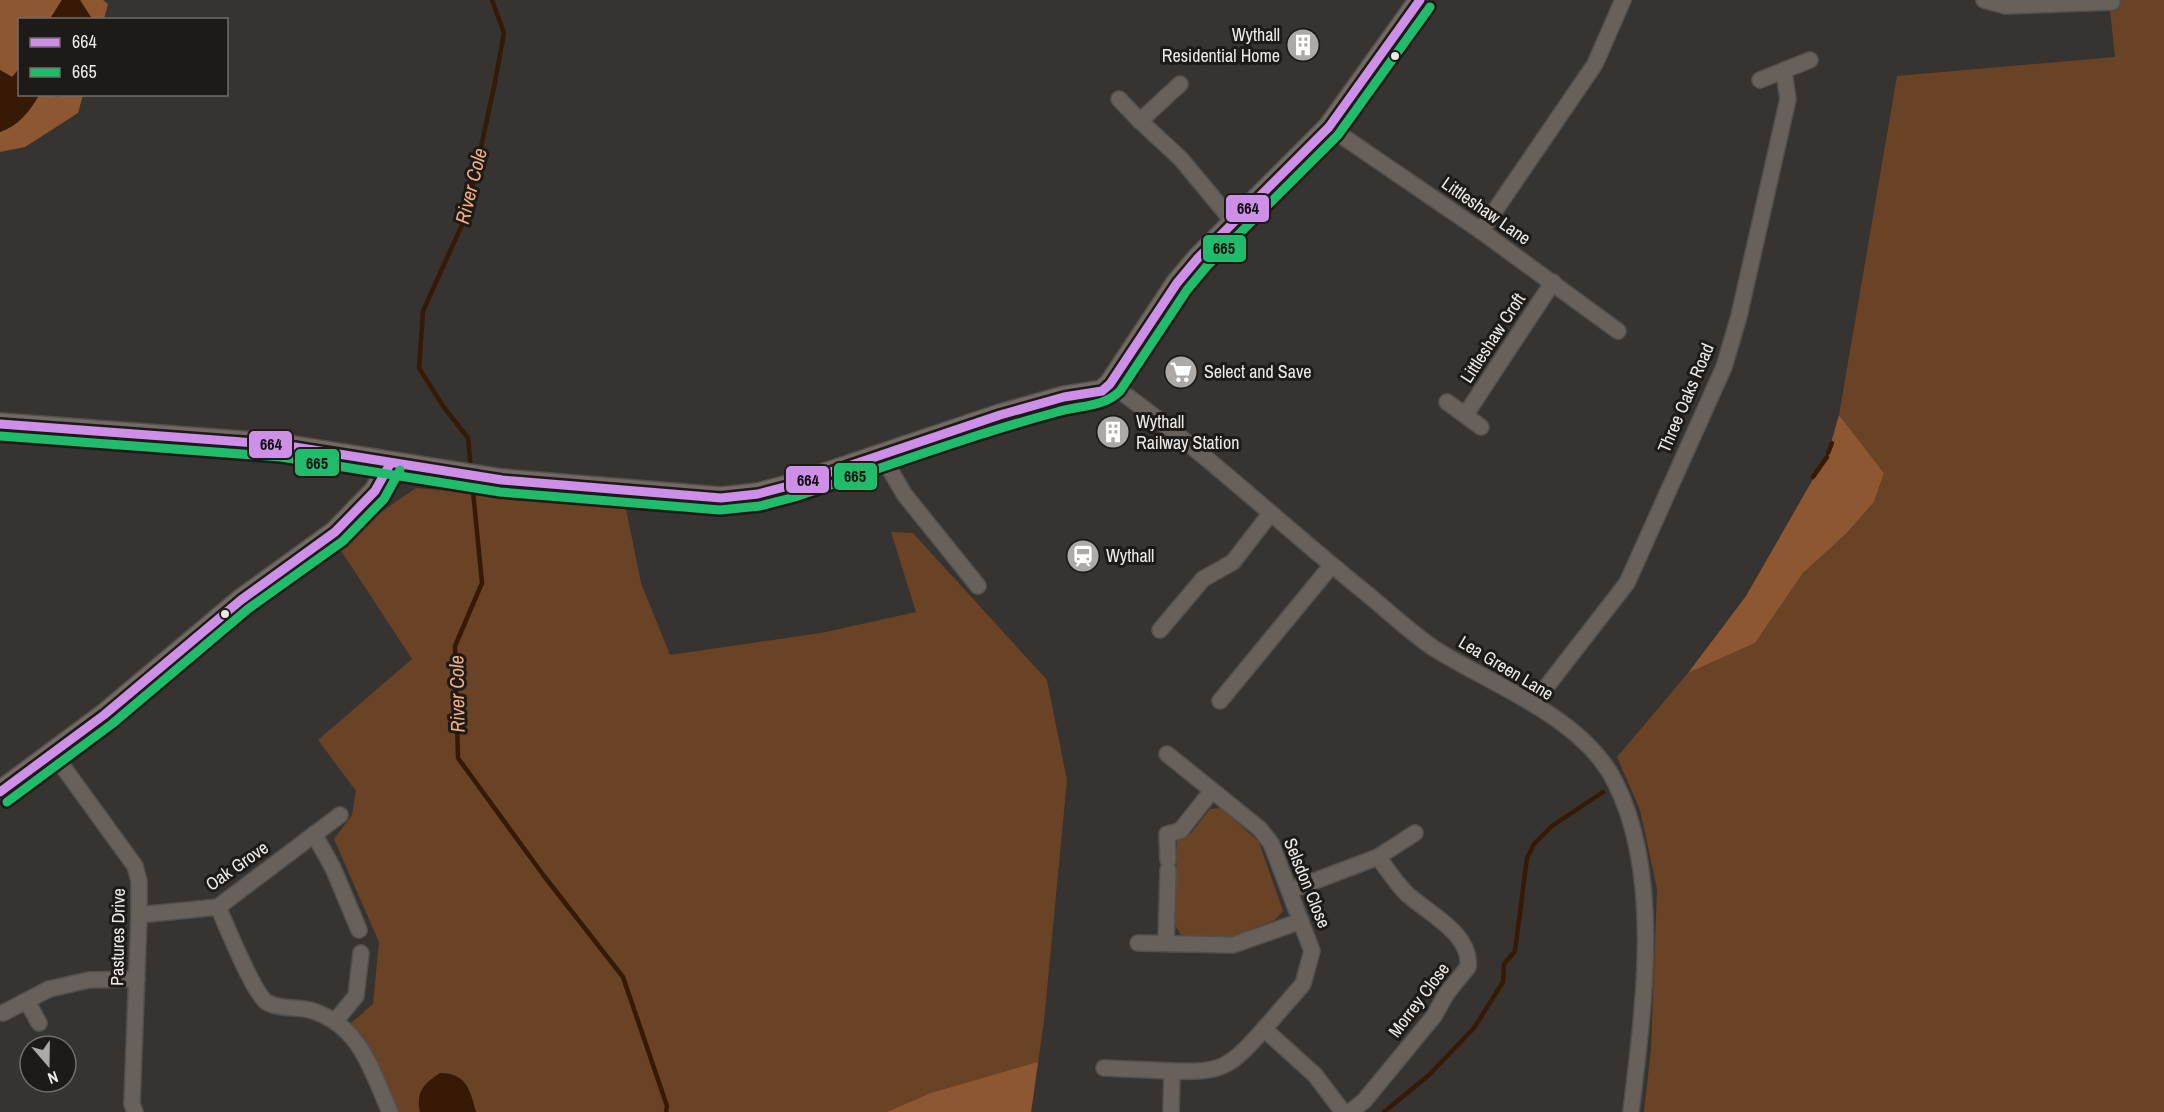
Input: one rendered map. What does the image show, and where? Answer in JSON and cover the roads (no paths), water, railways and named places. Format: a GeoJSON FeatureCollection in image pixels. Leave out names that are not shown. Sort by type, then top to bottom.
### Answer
{"type":"FeatureCollection","features":[{"type":"Feature","properties":{"kind":"street"},"geometry":{"type":"LineString","coordinates":[[0,424],[282,445],[488,478],[721,498],[758,494],[792,485],[881,454],[1064,397],[1102,391],[1110,384],[1177,284],[1329,127],[1420,0]]}},
{"type":"Feature","properties":{"kind":"street"},"geometry":{"type":"LineString","coordinates":[[1481,231],[1595,64],[1623,0]]}},
{"type":"Feature","properties":{"kind":"street"},"geometry":{"type":"LineString","coordinates":[[1984,0],[2006,6],[2112,2]]}},
{"type":"Feature","properties":{"kind":"street"},"geometry":{"type":"LineString","coordinates":[[1760,80],[1810,60]]}},
{"type":"Feature","properties":{"kind":"street","name":"Three Oaks Road"},"geometry":{"type":"LineString","coordinates":[[1533,704],[1627,583],[1724,367],[1739,316],[1788,99],[1784,72]]}},
{"type":"Feature","properties":{"kind":"street"},"geometry":{"type":"LineString","coordinates":[[1140,121],[1180,84]]}},
{"type":"Feature","properties":{"kind":"street"},"geometry":{"type":"LineString","coordinates":[[1119,99],[1181,159],[1234,223]]}},
{"type":"Feature","properties":{"kind":"street","name":"Littleshaw Lane"},"geometry":{"type":"LineString","coordinates":[[1329,127],[1481,231],[1618,331]]}},
{"type":"Feature","properties":{"kind":"street","name":"Littleshaw Croft"},"geometry":{"type":"LineString","coordinates":[[1466,414],[1552,282]]}},
{"type":"Feature","properties":{"kind":"street","name":"Lea Green Lane"},"geometry":{"type":"LineString","coordinates":[[1110,384],[1434,648],[1533,704],[1581,739],[1602,761],[1619,790],[1633,832],[1642,888],[1644,954],[1639,1039],[1631,1112]]}},
{"type":"Feature","properties":{"kind":"street"},"geometry":{"type":"LineString","coordinates":[[1447,402],[1481,427]]}},
{"type":"Feature","properties":{"kind":"street"},"geometry":{"type":"LineString","coordinates":[[881,454],[902,491],[978,586]]}},
{"type":"Feature","properties":{"kind":"street"},"geometry":{"type":"LineString","coordinates":[[0,792],[104,715],[241,600],[335,532],[375,491],[390,464]]}},
{"type":"Feature","properties":{"kind":"street"},"geometry":{"type":"LineString","coordinates":[[1160,630],[1203,579],[1233,562],[1270,514]]}},
{"type":"Feature","properties":{"kind":"street"},"geometry":{"type":"LineString","coordinates":[[1220,700],[1331,566]]}},
{"type":"Feature","properties":{"kind":"street","name":"Pastures Drive"},"geometry":{"type":"LineString","coordinates":[[53,753],[135,866],[139,881],[132,1104],[135,1112]]}},
{"type":"Feature","properties":{"kind":"street","name":"Selsdon Close"},"geometry":{"type":"LineString","coordinates":[[1104,1068],[1204,1071],[1224,1067],[1243,1052],[1264,1029],[1303,984],[1308,975],[1312,951],[1291,890],[1271,843],[1260,829],[1211,792],[1167,754]]}},
{"type":"Feature","properties":{"kind":"street"},"geometry":{"type":"LineString","coordinates":[[1166,943],[1167,834],[1180,831],[1211,792]]}},
{"type":"Feature","properties":{"kind":"street","name":"Oak Grove"},"geometry":{"type":"LineString","coordinates":[[139,915],[218,906],[340,815]]}},
{"type":"Feature","properties":{"kind":"street"},"geometry":{"type":"LineString","coordinates":[[1291,890],[1378,857],[1415,832]]}},
{"type":"Feature","properties":{"kind":"street"},"geometry":{"type":"LineString","coordinates":[[314,834],[333,868],[359,930]]}},
{"type":"Feature","properties":{"kind":"street","name":"Morrey Close"},"geometry":{"type":"LineString","coordinates":[[1350,1112],[1364,1101],[1434,1016],[1468,967],[1470,957],[1464,943],[1408,894],[1378,857]]}},
{"type":"Feature","properties":{"kind":"street"},"geometry":{"type":"LineString","coordinates":[[218,906],[257,991],[268,1003],[311,1010],[336,1020],[356,1039],[390,1112]]}},
{"type":"Feature","properties":{"kind":"street"},"geometry":{"type":"LineString","coordinates":[[1138,943],[1233,945],[1301,921]]}},
{"type":"Feature","properties":{"kind":"street"},"geometry":{"type":"LineString","coordinates":[[336,1020],[356,996],[360,953]]}},
{"type":"Feature","properties":{"kind":"street"},"geometry":{"type":"LineString","coordinates":[[3,1013],[49,989],[89,980],[137,979]]}},
{"type":"Feature","properties":{"kind":"street"},"geometry":{"type":"LineString","coordinates":[[27,1001],[39,1023]]}},
{"type":"Feature","properties":{"kind":"street"},"geometry":{"type":"LineString","coordinates":[[1264,1029],[1315,1075],[1343,1112]]}},
{"type":"Feature","properties":{"kind":"street"},"geometry":{"type":"LineString","coordinates":[[1171,1112],[1172,1071]]}},
{"type":"Feature","properties":{"kind":"waterway","name":"River Cole"},"geometry":{"type":"LineString","coordinates":[[471,470],[468,438],[443,406],[419,368],[423,311],[466,216],[494,87],[504,33],[492,0]]}},
{"type":"Feature","properties":{"kind":"waterway"},"geometry":{"type":"LineString","coordinates":[[1828,453],[1832,443]]}},
{"type":"Feature","properties":{"kind":"waterway"},"geometry":{"type":"LineString","coordinates":[[1813,477],[1827,457]]}},
{"type":"Feature","properties":{"kind":"waterway","name":"River Cole"},"geometry":{"type":"LineString","coordinates":[[472,481],[482,583],[455,646],[458,758],[544,876],[623,977],[667,1106],[666,1112]]}},
{"type":"Feature","properties":{"kind":"waterway"},"geometry":{"type":"LineString","coordinates":[[1384,1112],[1429,1075],[1474,1028],[1503,982],[1504,964],[1515,951],[1527,858],[1534,844],[1552,826],[1603,792]]}},
{"type":"Feature","properties":{"kind":"place","name":"Wythall Residential Home"},"geometry":{"type":"Point","coordinates":[1303,45]}},
{"type":"Feature","properties":{"kind":"place","name":"Select and Save"},"geometry":{"type":"Point","coordinates":[1181,372]}},
{"type":"Feature","properties":{"kind":"place","name":"Wythall Railway Station"},"geometry":{"type":"Point","coordinates":[1113,432]}},
{"type":"Feature","properties":{"kind":"place","name":"Wythall"},"geometry":{"type":"Point","coordinates":[1083,556]}}]}
